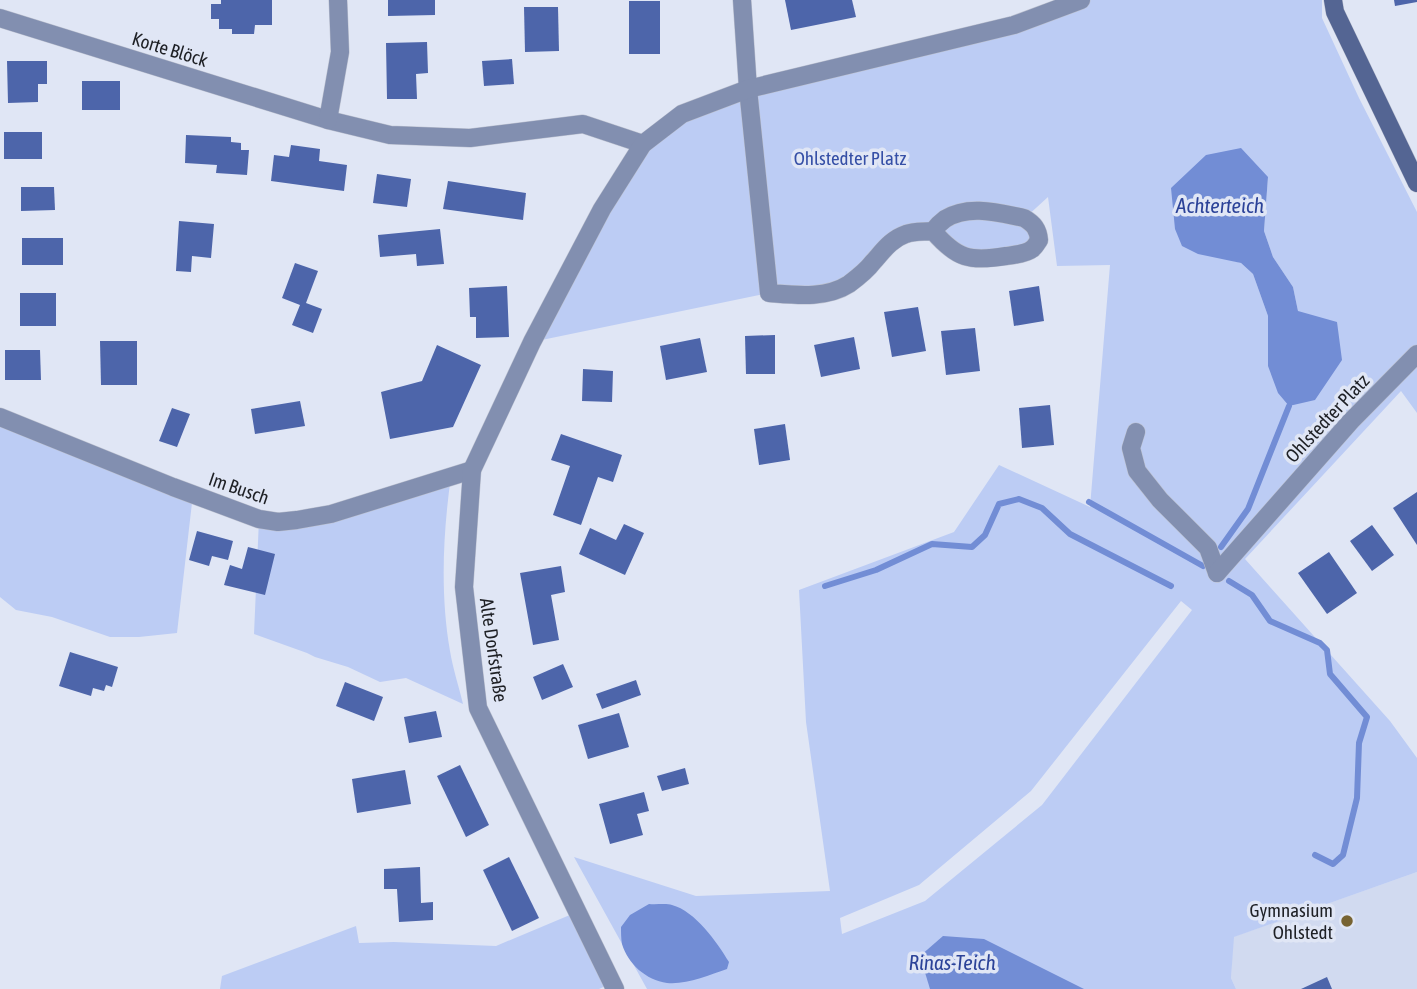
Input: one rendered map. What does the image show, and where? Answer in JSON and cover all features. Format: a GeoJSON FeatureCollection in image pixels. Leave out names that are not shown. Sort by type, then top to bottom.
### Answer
{"type":"FeatureCollection","features":[{"type":"Feature","properties":{"kind":"street"},"geometry":{"type":"LineString","coordinates":[[328,120],[340,52],[338,0]]}},
{"type":"Feature","properties":{"kind":"street"},"geometry":{"type":"LineString","coordinates":[[742,0],[748,89],[769,293],[805,296],[833,291],[848,284],[872,264],[896,238],[909,232],[933,231],[945,219],[963,212],[984,211],[1024,219],[1036,228],[1039,240],[1032,249],[981,260],[963,256],[945,245],[933,231]]}},
{"type":"Feature","properties":{"kind":"street"},"geometry":{"type":"LineString","coordinates":[[642,144],[682,114],[748,89],[1014,26],[1082,0]]}},
{"type":"Feature","properties":{"kind":"street"},"geometry":{"type":"LineString","coordinates":[[1333,0],[1335,12],[1417,183]]}},
{"type":"Feature","properties":{"kind":"street","name":"Korte Blöck"},"geometry":{"type":"LineString","coordinates":[[0,18],[328,120],[390,135],[470,138],[583,124],[642,144]]}},
{"type":"Feature","properties":{"kind":"street","name":"Alte Dorfstraße"},"geometry":{"type":"LineString","coordinates":[[609,987],[478,708],[464,587],[472,470],[532,342],[602,209],[642,144]]}},
{"type":"Feature","properties":{"kind":"street","name":"Ohlstedter Platz"},"geometry":{"type":"LineString","coordinates":[[1136,432],[1131,448],[1137,471],[1160,500],[1208,548],[1217,573],[1351,421],[1417,354]]}},
{"type":"Feature","properties":{"kind":"street","name":"Im Busch"},"geometry":{"type":"LineString","coordinates":[[0,417],[173,487],[259,519],[278,522],[331,514],[472,470]]}},
{"type":"Feature","properties":{"kind":"shaded area","name":"Gymnasium Ohlstedt"},"geometry":{"type":"Polygon","coordinates":[[[1417,872],[1417,989],[1236,989],[1231,978],[1233,937],[1417,872]]]}},
{"type":"Feature","properties":{"kind":"green space"},"geometry":{"type":"Polygon","coordinates":[[[1081,0],[1322,0],[1322,18],[1417,212],[1417,413],[1401,391],[1245,559],[1390,721],[1417,758],[1417,872],[1234,937],[1231,978],[1236,989],[647,989],[574,857],[696,896],[830,891],[806,722],[799,590],[954,532],[999,465],[1090,507],[1110,265],[1057,266],[1048,197],[1025,218],[1039,240],[981,260],[909,232],[848,284],[769,293],[532,342],[642,144],[682,114],[1081,0]],[[1268,177],[1220,257],[1241,263],[1253,274],[1268,316],[1268,366],[1298,311],[1293,287],[1273,257],[1264,231],[1268,177]],[[1181,601],[1031,791],[919,885],[840,918],[842,934],[925,901],[1042,805],[1192,610],[1181,601]]]}},
{"type":"Feature","properties":{"kind":"green space"},"geometry":{"type":"Polygon","coordinates":[[[0,417],[193,494],[177,633],[110,637],[52,617],[16,610],[0,597],[0,417]]]}},
{"type":"Feature","properties":{"kind":"green space"},"geometry":{"type":"Polygon","coordinates":[[[451,476],[445,541],[445,608],[451,658],[463,704],[406,678],[380,682],[348,667],[254,634],[259,519],[278,522],[451,476]]]}},
{"type":"Feature","properties":{"kind":"green space"},"geometry":{"type":"Polygon","coordinates":[[[577,912],[612,983],[599,989],[220,989],[222,976],[356,926],[359,943],[496,946],[577,912]]]}},
{"type":"Feature","properties":{"kind":"water","name":"Achterteich"},"geometry":{"type":"Polygon","coordinates":[[[1241,148],[1268,177],[1264,231],[1273,257],[1293,287],[1298,311],[1337,322],[1342,360],[1315,400],[1289,406],[1278,393],[1268,366],[1268,316],[1253,274],[1241,263],[1198,254],[1182,246],[1175,229],[1171,188],[1206,155],[1241,148]]]}},
{"type":"Feature","properties":{"kind":"water"},"geometry":{"type":"Polygon","coordinates":[[[649,904],[667,904],[681,908],[697,920],[729,962],[727,969],[674,983],[659,981],[639,970],[625,951],[621,927],[630,915],[649,904]]]}},
{"type":"Feature","properties":{"kind":"water","name":"Rinas-Teich"},"geometry":{"type":"Polygon","coordinates":[[[943,936],[984,939],[1084,989],[930,989],[920,956],[943,936]]]}},
{"type":"Feature","properties":{"kind":"building"},"geometry":{"type":"Polygon","coordinates":[[[221,0],[272,0],[272,25],[255,25],[254,34],[232,34],[232,29],[219,29],[219,19],[211,19],[211,4],[221,4],[221,0]]]}},
{"type":"Feature","properties":{"kind":"building"},"geometry":{"type":"Polygon","coordinates":[[[388,0],[435,0],[435,15],[388,16],[388,0]]]}},
{"type":"Feature","properties":{"kind":"building"},"geometry":{"type":"Polygon","coordinates":[[[785,0],[852,0],[856,17],[791,30],[785,0]]]}},
{"type":"Feature","properties":{"kind":"building"},"geometry":{"type":"Polygon","coordinates":[[[1394,0],[1417,0],[1417,2],[1395,6],[1394,0]]]}},
{"type":"Feature","properties":{"kind":"building"},"geometry":{"type":"Polygon","coordinates":[[[629,1],[660,1],[660,54],[629,54],[629,1]]]}},
{"type":"Feature","properties":{"kind":"building"},"geometry":{"type":"Polygon","coordinates":[[[524,7],[558,7],[559,51],[525,52],[524,7]]]}},
{"type":"Feature","properties":{"kind":"building"},"geometry":{"type":"Polygon","coordinates":[[[427,42],[428,73],[416,74],[417,99],[387,99],[386,43],[427,42]]]}},
{"type":"Feature","properties":{"kind":"building"},"geometry":{"type":"Polygon","coordinates":[[[512,59],[514,84],[484,86],[482,61],[512,59]]]}},
{"type":"Feature","properties":{"kind":"building"},"geometry":{"type":"Polygon","coordinates":[[[7,61],[47,61],[47,84],[38,84],[38,102],[8,103],[7,61]]]}},
{"type":"Feature","properties":{"kind":"building"},"geometry":{"type":"Polygon","coordinates":[[[82,81],[120,81],[120,110],[82,110],[82,81]]]}},
{"type":"Feature","properties":{"kind":"building"},"geometry":{"type":"Polygon","coordinates":[[[4,132],[42,132],[42,159],[4,159],[4,132]]]}},
{"type":"Feature","properties":{"kind":"building"},"geometry":{"type":"Polygon","coordinates":[[[186,135],[231,137],[231,142],[241,143],[241,150],[249,150],[247,175],[216,173],[217,165],[185,163],[186,135]]]}},
{"type":"Feature","properties":{"kind":"building"},"geometry":{"type":"Polygon","coordinates":[[[291,145],[320,149],[319,161],[347,165],[344,191],[271,181],[274,155],[289,157],[291,145]]]}},
{"type":"Feature","properties":{"kind":"building"},"geometry":{"type":"Polygon","coordinates":[[[377,174],[411,179],[407,207],[373,203],[377,174]]]}},
{"type":"Feature","properties":{"kind":"building"},"geometry":{"type":"Polygon","coordinates":[[[448,181],[526,193],[523,220],[443,209],[448,181]]]}},
{"type":"Feature","properties":{"kind":"building"},"geometry":{"type":"Polygon","coordinates":[[[21,187],[54,187],[55,210],[21,211],[21,187]]]}},
{"type":"Feature","properties":{"kind":"building"},"geometry":{"type":"Polygon","coordinates":[[[179,221],[214,224],[211,258],[192,256],[191,272],[176,271],[179,221]]]}},
{"type":"Feature","properties":{"kind":"building"},"geometry":{"type":"Polygon","coordinates":[[[440,229],[444,264],[417,266],[416,254],[380,257],[378,235],[440,229]]]}},
{"type":"Feature","properties":{"kind":"building"},"geometry":{"type":"Polygon","coordinates":[[[22,238],[63,238],[63,265],[22,265],[22,238]]]}},
{"type":"Feature","properties":{"kind":"building"},"geometry":{"type":"Polygon","coordinates":[[[295,263],[318,271],[306,303],[322,309],[313,333],[292,325],[300,305],[282,298],[295,263]]]}},
{"type":"Feature","properties":{"kind":"building"},"geometry":{"type":"Polygon","coordinates":[[[507,286],[509,337],[476,338],[476,317],[470,317],[469,288],[507,286]]]}},
{"type":"Feature","properties":{"kind":"building"},"geometry":{"type":"Polygon","coordinates":[[[1039,286],[1044,321],[1014,326],[1009,291],[1039,286]]]}},
{"type":"Feature","properties":{"kind":"building"},"geometry":{"type":"Polygon","coordinates":[[[20,293],[56,293],[56,326],[20,326],[20,293]]]}},
{"type":"Feature","properties":{"kind":"building"},"geometry":{"type":"Polygon","coordinates":[[[918,307],[926,351],[892,357],[884,312],[918,307]]]}},
{"type":"Feature","properties":{"kind":"building"},"geometry":{"type":"Polygon","coordinates":[[[975,328],[980,371],[946,375],[941,331],[975,328]]]}},
{"type":"Feature","properties":{"kind":"building"},"geometry":{"type":"Polygon","coordinates":[[[775,335],[775,374],[746,374],[745,336],[775,335]]]}},
{"type":"Feature","properties":{"kind":"building"},"geometry":{"type":"Polygon","coordinates":[[[854,337],[860,369],[821,377],[814,345],[854,337]]]}},
{"type":"Feature","properties":{"kind":"building"},"geometry":{"type":"Polygon","coordinates":[[[700,338],[707,372],[666,380],[660,346],[700,338]]]}},
{"type":"Feature","properties":{"kind":"building"},"geometry":{"type":"Polygon","coordinates":[[[100,341],[137,341],[137,385],[101,385],[100,341]]]}},
{"type":"Feature","properties":{"kind":"building"},"geometry":{"type":"Polygon","coordinates":[[[437,345],[481,365],[453,427],[390,439],[381,392],[422,381],[437,345]]]}},
{"type":"Feature","properties":{"kind":"building"},"geometry":{"type":"Polygon","coordinates":[[[5,350],[40,350],[41,380],[5,380],[5,350]]]}},
{"type":"Feature","properties":{"kind":"building"},"geometry":{"type":"Polygon","coordinates":[[[583,369],[613,371],[612,402],[582,401],[583,369]]]}},
{"type":"Feature","properties":{"kind":"building"},"geometry":{"type":"Polygon","coordinates":[[[300,401],[305,426],[255,434],[251,409],[300,401]]]}},
{"type":"Feature","properties":{"kind":"building"},"geometry":{"type":"Polygon","coordinates":[[[1050,405],[1054,445],[1022,448],[1019,408],[1050,405]]]}},
{"type":"Feature","properties":{"kind":"building"},"geometry":{"type":"Polygon","coordinates":[[[172,408],[190,414],[177,447],[159,441],[172,408]]]}},
{"type":"Feature","properties":{"kind":"building"},"geometry":{"type":"Polygon","coordinates":[[[785,424],[790,460],[759,465],[754,429],[785,424]]]}},
{"type":"Feature","properties":{"kind":"building"},"geometry":{"type":"Polygon","coordinates":[[[561,434],[622,455],[613,482],[598,477],[581,525],[553,515],[570,466],[551,460],[561,434]]]}},
{"type":"Feature","properties":{"kind":"building"},"geometry":{"type":"Polygon","coordinates":[[[1417,492],[1417,545],[1393,508],[1417,492]]]}},
{"type":"Feature","properties":{"kind":"building"},"geometry":{"type":"Polygon","coordinates":[[[624,524],[644,533],[625,575],[579,554],[590,528],[616,540],[624,524]]]}},
{"type":"Feature","properties":{"kind":"building"},"geometry":{"type":"Polygon","coordinates":[[[1372,525],[1394,555],[1372,571],[1350,541],[1372,525]]]}},
{"type":"Feature","properties":{"kind":"building"},"geometry":{"type":"Polygon","coordinates":[[[197,531],[233,541],[228,560],[212,556],[209,566],[189,560],[197,531]]]}},
{"type":"Feature","properties":{"kind":"building"},"geometry":{"type":"Polygon","coordinates":[[[248,547],[275,554],[265,595],[224,585],[230,565],[242,569],[248,547]]]}},
{"type":"Feature","properties":{"kind":"building"},"geometry":{"type":"Polygon","coordinates":[[[1329,552],[1357,593],[1327,614],[1298,573],[1329,552]]]}},
{"type":"Feature","properties":{"kind":"building"},"geometry":{"type":"Polygon","coordinates":[[[561,566],[565,592],[551,595],[559,640],[533,645],[520,573],[561,566]]]}},
{"type":"Feature","properties":{"kind":"building"},"geometry":{"type":"Polygon","coordinates":[[[70,652],[118,667],[112,687],[106,685],[104,691],[93,688],[91,696],[59,686],[70,652]]]}},
{"type":"Feature","properties":{"kind":"building"},"geometry":{"type":"Polygon","coordinates":[[[563,664],[573,687],[542,700],[533,677],[563,664]]]}},
{"type":"Feature","properties":{"kind":"building"},"geometry":{"type":"Polygon","coordinates":[[[636,680],[641,695],[602,709],[596,694],[636,680]]]}},
{"type":"Feature","properties":{"kind":"building"},"geometry":{"type":"Polygon","coordinates":[[[345,682],[383,697],[374,721],[336,706],[345,682]]]}},
{"type":"Feature","properties":{"kind":"building"},"geometry":{"type":"Polygon","coordinates":[[[436,711],[442,737],[409,743],[404,717],[436,711]]]}},
{"type":"Feature","properties":{"kind":"building"},"geometry":{"type":"Polygon","coordinates":[[[619,713],[629,747],[588,759],[578,725],[619,713]]]}},
{"type":"Feature","properties":{"kind":"building"},"geometry":{"type":"Polygon","coordinates":[[[460,765],[489,825],[466,837],[437,776],[460,765]]]}},
{"type":"Feature","properties":{"kind":"building"},"geometry":{"type":"Polygon","coordinates":[[[685,768],[689,784],[662,791],[657,776],[685,768]]]}},
{"type":"Feature","properties":{"kind":"building"},"geometry":{"type":"Polygon","coordinates":[[[405,770],[411,804],[357,813],[352,779],[405,770]]]}},
{"type":"Feature","properties":{"kind":"building"},"geometry":{"type":"Polygon","coordinates":[[[644,792],[649,811],[637,814],[643,835],[610,844],[599,804],[644,792]]]}},
{"type":"Feature","properties":{"kind":"building"},"geometry":{"type":"Polygon","coordinates":[[[509,857],[539,918],[512,931],[483,870],[509,857]]]}},
{"type":"Feature","properties":{"kind":"building"},"geometry":{"type":"Polygon","coordinates":[[[420,867],[421,903],[433,902],[433,920],[399,922],[397,889],[384,889],[384,869],[420,867]]]}},
{"type":"Feature","properties":{"kind":"building"},"geometry":{"type":"Polygon","coordinates":[[[1327,977],[1332,989],[1301,989],[1327,977]]]}},
{"type":"Feature","properties":{"kind":"waterway"},"geometry":{"type":"LineString","coordinates":[[1221,547],[1248,509],[1289,406]]}},
{"type":"Feature","properties":{"kind":"waterway"},"geometry":{"type":"LineString","coordinates":[[825,586],[876,570],[932,544],[972,547],[985,535],[999,504],[1019,499],[1042,508],[1070,534],[1171,586]]}},
{"type":"Feature","properties":{"kind":"waterway"},"geometry":{"type":"LineString","coordinates":[[1089,502],[1203,566]]}},
{"type":"Feature","properties":{"kind":"waterway"},"geometry":{"type":"LineString","coordinates":[[1229,581],[1252,595],[1270,621],[1320,643],[1327,650],[1330,674],[1367,717],[1359,743],[1357,798],[1343,855],[1333,864],[1315,855]]}},
{"type":"Feature","properties":{"kind":"place","name":"Gymnasium Ohlstedt"},"geometry":{"type":"Point","coordinates":[1347,921]}}]}
